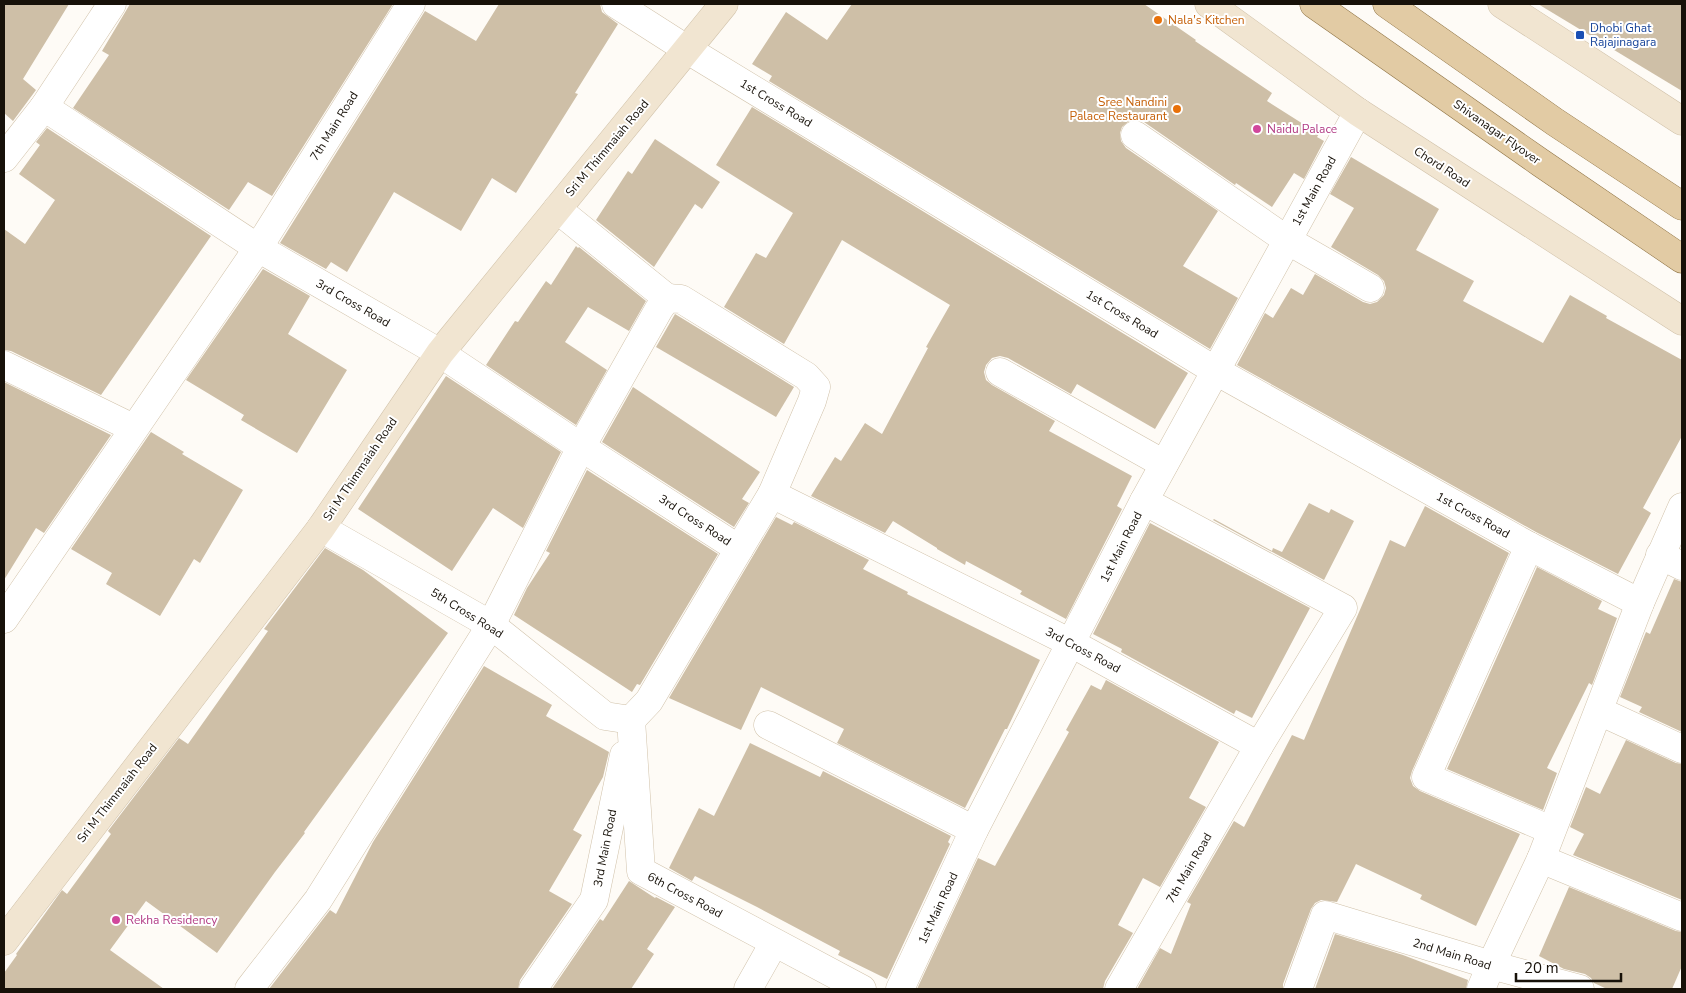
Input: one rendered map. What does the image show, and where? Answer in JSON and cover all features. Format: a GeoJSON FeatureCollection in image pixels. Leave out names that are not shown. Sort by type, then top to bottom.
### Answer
{"type":"FeatureCollection","features":[{"type":"Feature","properties":{"kind":"main road","name":"Shivanagar Flyover"},"geometry":{"type":"LineString","coordinates":[[1314,4],[1540,163],[1682,258]]}},
{"type":"Feature","properties":{"kind":"main road"},"geometry":{"type":"LineString","coordinates":[[1386,4],[1555,122],[1682,206]]}},
{"type":"Feature","properties":{"kind":"street"},"geometry":{"type":"LineString","coordinates":[[4,158],[44,107],[112,4]]}},
{"type":"Feature","properties":{"kind":"street","name":"7th Main Road"},"geometry":{"type":"LineString","coordinates":[[4,619],[258,248],[411,4]]}},
{"type":"Feature","properties":{"kind":"street","name":"1st Cross Road"},"geometry":{"type":"LineString","coordinates":[[616,4],[688,50],[1216,371],[1529,546],[1640,603]]}},
{"type":"Feature","properties":{"kind":"street","name":"Sri M Thimmaiah Road"},"geometry":{"type":"LineString","coordinates":[[4,941],[321,528],[440,353],[724,4]]}},
{"type":"Feature","properties":{"kind":"street","name":"Chord Road"},"geometry":{"type":"LineString","coordinates":[[1209,4],[1358,112],[1682,321]]}},
{"type":"Feature","properties":{"kind":"street"},"geometry":{"type":"LineString","coordinates":[[1504,4],[1682,121]]}},
{"type":"Feature","properties":{"kind":"street","name":"3rd Cross Road"},"geometry":{"type":"LineString","coordinates":[[44,107],[258,248],[440,353],[739,549],[772,494],[1071,643],[1259,746]]}},
{"type":"Feature","properties":{"kind":"street","name":"1st Main Road"},"geometry":{"type":"LineString","coordinates":[[900,989],[974,830],[1144,501],[1358,112]]}},
{"type":"Feature","properties":{"kind":"street"},"geometry":{"type":"LineString","coordinates":[[1136,135],[1286,240],[1370,288]]}},
{"type":"Feature","properties":{"kind":"street"},"geometry":{"type":"LineString","coordinates":[[557,209],[667,298],[681,298],[806,376],[816,387],[812,401],[772,494]]}},
{"type":"Feature","properties":{"kind":"street"},"geometry":{"type":"LineString","coordinates":[[249,989],[318,900],[491,625],[581,447],[667,298]]}},
{"type":"Feature","properties":{"kind":"street"},"geometry":{"type":"LineString","coordinates":[[4,365],[133,428]]}},
{"type":"Feature","properties":{"kind":"street"},"geometry":{"type":"LineString","coordinates":[[1000,372],[1164,464]]}},
{"type":"Feature","properties":{"kind":"street","name":"7th Main Road"},"geometry":{"type":"LineString","coordinates":[[1119,989],[1259,746],[1343,608],[1144,501]]}},
{"type":"Feature","properties":{"kind":"street"},"geometry":{"type":"LineString","coordinates":[[1486,977],[1541,858],[1640,603],[1671,561],[1682,506]]}},
{"type":"Feature","properties":{"kind":"street","name":"5th Cross Road"},"geometry":{"type":"LineString","coordinates":[[321,528],[491,625],[605,716],[631,720]]}},
{"type":"Feature","properties":{"kind":"street"},"geometry":{"type":"LineString","coordinates":[[1529,546],[1426,777],[1551,830]]}},
{"type":"Feature","properties":{"kind":"street"},"geometry":{"type":"LineString","coordinates":[[631,720],[649,701],[739,549]]}},
{"type":"Feature","properties":{"kind":"street"},"geometry":{"type":"LineString","coordinates":[[1599,711],[1682,749]]}},
{"type":"Feature","properties":{"kind":"street","name":"6th Cross Road"},"geometry":{"type":"LineString","coordinates":[[631,720],[641,871],[862,989]]}},
{"type":"Feature","properties":{"kind":"street","name":"3rd Main Road"},"geometry":{"type":"LineString","coordinates":[[533,989],[594,900],[631,720]]}},
{"type":"Feature","properties":{"kind":"street"},"geometry":{"type":"LineString","coordinates":[[768,725],[974,830]]}},
{"type":"Feature","properties":{"kind":"street"},"geometry":{"type":"LineString","coordinates":[[1541,858],[1682,917]]}},
{"type":"Feature","properties":{"kind":"street","name":"2nd Main Road"},"geometry":{"type":"LineString","coordinates":[[1298,989],[1325,915],[1486,977],[1580,989]]}},
{"type":"Feature","properties":{"kind":"street"},"geometry":{"type":"LineString","coordinates":[[748,989],[774,943]]}},
{"type":"Feature","properties":{"kind":"building"},"geometry":{"type":"Polygon","coordinates":[[[4,4],[69,4],[23,79],[36,90],[13,121],[4,113],[4,4]]]}},
{"type":"Feature","properties":{"kind":"building"},"geometry":{"type":"Polygon","coordinates":[[[130,4],[393,4],[272,196],[248,182],[229,210],[73,108],[109,55],[102,51],[130,4]]]}},
{"type":"Feature","properties":{"kind":"building"},"geometry":{"type":"Polygon","coordinates":[[[499,4],[600,4],[602,12],[618,24],[575,93],[578,94],[516,193],[492,178],[461,231],[394,192],[347,272],[331,262],[326,269],[280,243],[425,11],[476,41],[499,4]]]}},
{"type":"Feature","properties":{"kind":"building"},"geometry":{"type":"Polygon","coordinates":[[[852,4],[1144,4],[1272,93],[1267,101],[1319,134],[1317,137],[1324,141],[1304,179],[1294,173],[1272,207],[1236,183],[1235,185],[1144,122],[1137,120],[1129,121],[1122,127],[1120,133],[1121,141],[1126,148],[1218,211],[1183,266],[1238,298],[1210,349],[769,81],[772,76],[752,64],[786,12],[827,40],[852,4]]]}},
{"type":"Feature","properties":{"kind":"building"},"geometry":{"type":"Polygon","coordinates":[[[1538,4],[1682,4],[1682,91],[1538,4]]]}},
{"type":"Feature","properties":{"kind":"building"},"geometry":{"type":"Polygon","coordinates":[[[752,107],[1188,373],[1155,429],[1077,384],[1071,394],[1008,358],[1000,356],[992,358],[986,365],[984,372],[986,380],[992,385],[1055,421],[1049,431],[1132,476],[1117,506],[1122,509],[1066,619],[1020,594],[1022,591],[966,561],[965,565],[893,521],[885,533],[811,496],[835,457],[841,461],[865,423],[882,434],[928,348],[926,347],[950,305],[842,240],[784,344],[724,307],[756,253],[766,258],[793,213],[716,165],[752,107]]]}},
{"type":"Feature","properties":{"kind":"building"},"geometry":{"type":"Polygon","coordinates":[[[47,128],[211,236],[101,395],[11,351],[4,350],[4,229],[25,244],[55,200],[19,174],[40,145],[36,142],[47,128]]]}},
{"type":"Feature","properties":{"kind":"building"},"geometry":{"type":"Polygon","coordinates":[[[655,139],[720,182],[702,209],[695,204],[654,267],[596,220],[628,171],[632,174],[655,139]]]}},
{"type":"Feature","properties":{"kind":"building"},"geometry":{"type":"Polygon","coordinates":[[[1351,157],[1439,209],[1416,250],[1474,281],[1463,301],[1543,343],[1570,295],[1607,316],[1606,318],[1682,360],[1682,436],[1643,508],[1651,513],[1618,574],[1536,532],[1237,365],[1265,313],[1273,318],[1291,288],[1303,295],[1315,274],[1363,302],[1370,304],[1377,302],[1384,295],[1386,288],[1384,281],[1378,275],[1331,247],[1354,208],[1330,194],[1351,157]]]}},
{"type":"Feature","properties":{"kind":"building"},"geometry":{"type":"Polygon","coordinates":[[[576,246],[646,301],[629,331],[588,307],[565,342],[607,370],[576,425],[486,365],[515,321],[518,322],[546,281],[551,285],[576,246]]]}},
{"type":"Feature","properties":{"kind":"building"},"geometry":{"type":"Polygon","coordinates":[[[263,269],[310,296],[288,334],[347,370],[297,453],[241,420],[244,415],[186,380],[263,269]]]}},
{"type":"Feature","properties":{"kind":"building"},"geometry":{"type":"Polygon","coordinates":[[[675,314],[794,387],[776,417],[656,347],[675,314]]]}},
{"type":"Feature","properties":{"kind":"building"},"geometry":{"type":"Polygon","coordinates":[[[446,376],[561,452],[523,528],[493,508],[452,571],[358,509],[446,376]]]}},
{"type":"Feature","properties":{"kind":"building"},"geometry":{"type":"Polygon","coordinates":[[[4,382],[111,435],[44,533],[36,528],[4,580],[4,382]]]}},
{"type":"Feature","properties":{"kind":"building"},"geometry":{"type":"Polygon","coordinates":[[[633,387],[760,472],[742,499],[749,503],[734,527],[602,442],[633,387]]]}},
{"type":"Feature","properties":{"kind":"building"},"geometry":{"type":"Polygon","coordinates":[[[151,432],[184,452],[182,454],[243,490],[200,563],[194,559],[160,616],[106,584],[112,573],[71,549],[151,432]]]}},
{"type":"Feature","properties":{"kind":"building"},"geometry":{"type":"Polygon","coordinates":[[[587,470],[718,554],[640,685],[637,684],[632,692],[514,615],[527,588],[550,553],[546,551],[587,470]]]}},
{"type":"Feature","properties":{"kind":"building"},"geometry":{"type":"Polygon","coordinates":[[[1309,503],[1329,513],[1331,509],[1354,521],[1324,580],[1213,520],[1272,551],[1273,548],[1282,552],[1309,503]]]}},
{"type":"Feature","properties":{"kind":"building"},"geometry":{"type":"Polygon","coordinates":[[[1425,506],[1509,553],[1410,778],[1413,786],[1420,791],[1520,834],[1476,926],[1420,899],[1422,895],[1356,864],[1337,902],[1321,900],[1315,903],[1311,909],[1283,984],[1283,989],[1137,989],[1160,948],[1171,954],[1191,904],[1187,902],[1234,821],[1244,827],[1292,735],[1304,740],[1390,540],[1405,547],[1425,506]]]}},
{"type":"Feature","properties":{"kind":"building"},"geometry":{"type":"Polygon","coordinates":[[[776,517],[792,525],[794,522],[869,560],[863,569],[908,592],[907,594],[1040,660],[1007,729],[1005,729],[965,808],[837,743],[844,729],[761,687],[741,730],[669,698],[776,517]]]}},
{"type":"Feature","properties":{"kind":"building"},"geometry":{"type":"Polygon","coordinates":[[[1150,523],[1310,608],[1252,718],[1236,710],[1234,714],[1121,652],[1122,649],[1093,634],[1150,523]]]}},
{"type":"Feature","properties":{"kind":"building"},"geometry":{"type":"Polygon","coordinates":[[[325,548],[363,570],[448,633],[305,833],[217,953],[146,901],[110,950],[164,989],[4,989],[4,973],[62,890],[67,894],[111,834],[108,831],[179,738],[188,744],[268,631],[264,629],[325,548]]]}},
{"type":"Feature","properties":{"kind":"building"},"geometry":{"type":"Polygon","coordinates":[[[1537,567],[1602,601],[1598,609],[1617,618],[1592,685],[1589,683],[1547,768],[1557,773],[1543,810],[1447,769],[1537,567]]]}},
{"type":"Feature","properties":{"kind":"building"},"geometry":{"type":"Polygon","coordinates":[[[1674,579],[1682,582],[1682,732],[1639,712],[1642,707],[1620,697],[1646,632],[1650,634],[1674,579]]]}},
{"type":"Feature","properties":{"kind":"building"},"geometry":{"type":"Polygon","coordinates":[[[484,666],[552,705],[546,716],[609,752],[603,777],[573,830],[582,835],[549,891],[572,904],[520,980],[518,989],[269,989],[330,910],[336,914],[373,842],[484,666]]]}},
{"type":"Feature","properties":{"kind":"building"},"geometry":{"type":"Polygon","coordinates":[[[1106,680],[1219,742],[1189,798],[1206,807],[1160,887],[1143,878],[1118,925],[1133,933],[1105,981],[1103,989],[917,989],[978,858],[995,866],[1069,732],[1066,730],[1091,685],[1101,690],[1106,680]]]}},
{"type":"Feature","properties":{"kind":"building"},"geometry":{"type":"Polygon","coordinates":[[[1626,740],[1682,764],[1682,900],[1573,855],[1584,834],[1570,827],[1586,787],[1600,794],[1626,740]]]}},
{"type":"Feature","properties":{"kind":"building"},"geometry":{"type":"Polygon","coordinates":[[[750,743],[820,777],[823,771],[951,836],[948,842],[950,844],[887,979],[838,955],[840,951],[757,907],[695,876],[692,881],[669,868],[699,808],[714,816],[750,743]]]}},
{"type":"Feature","properties":{"kind":"building"},"geometry":{"type":"Polygon","coordinates":[[[629,881],[655,898],[675,907],[647,949],[654,954],[631,989],[552,989],[600,919],[603,921],[629,881]]]}},
{"type":"Feature","properties":{"kind":"building"},"geometry":{"type":"Polygon","coordinates":[[[1569,887],[1682,932],[1682,966],[1672,989],[1607,989],[1594,983],[1585,974],[1564,969],[1539,956],[1569,887]]]}},
{"type":"Feature","properties":{"kind":"building"},"geometry":{"type":"Polygon","coordinates":[[[1335,934],[1403,955],[1468,980],[1466,989],[1315,989],[1335,934]]]}},
{"type":"Feature","properties":{"kind":"place","name":"Nala's Kitchen"},"geometry":{"type":"Point","coordinates":[1158,20]}},
{"type":"Feature","properties":{"kind":"place","name":"Dhobi Ghat Rajajinagara"},"geometry":{"type":"Point","coordinates":[1580,35]}},
{"type":"Feature","properties":{"kind":"place","name":"Sree Nandini Palace Restaurant"},"geometry":{"type":"Point","coordinates":[1177,109]}},
{"type":"Feature","properties":{"kind":"place","name":"Naidu Palace"},"geometry":{"type":"Point","coordinates":[1257,129]}},
{"type":"Feature","properties":{"kind":"place","name":"Rekha Residency"},"geometry":{"type":"Point","coordinates":[116,920]}}]}
